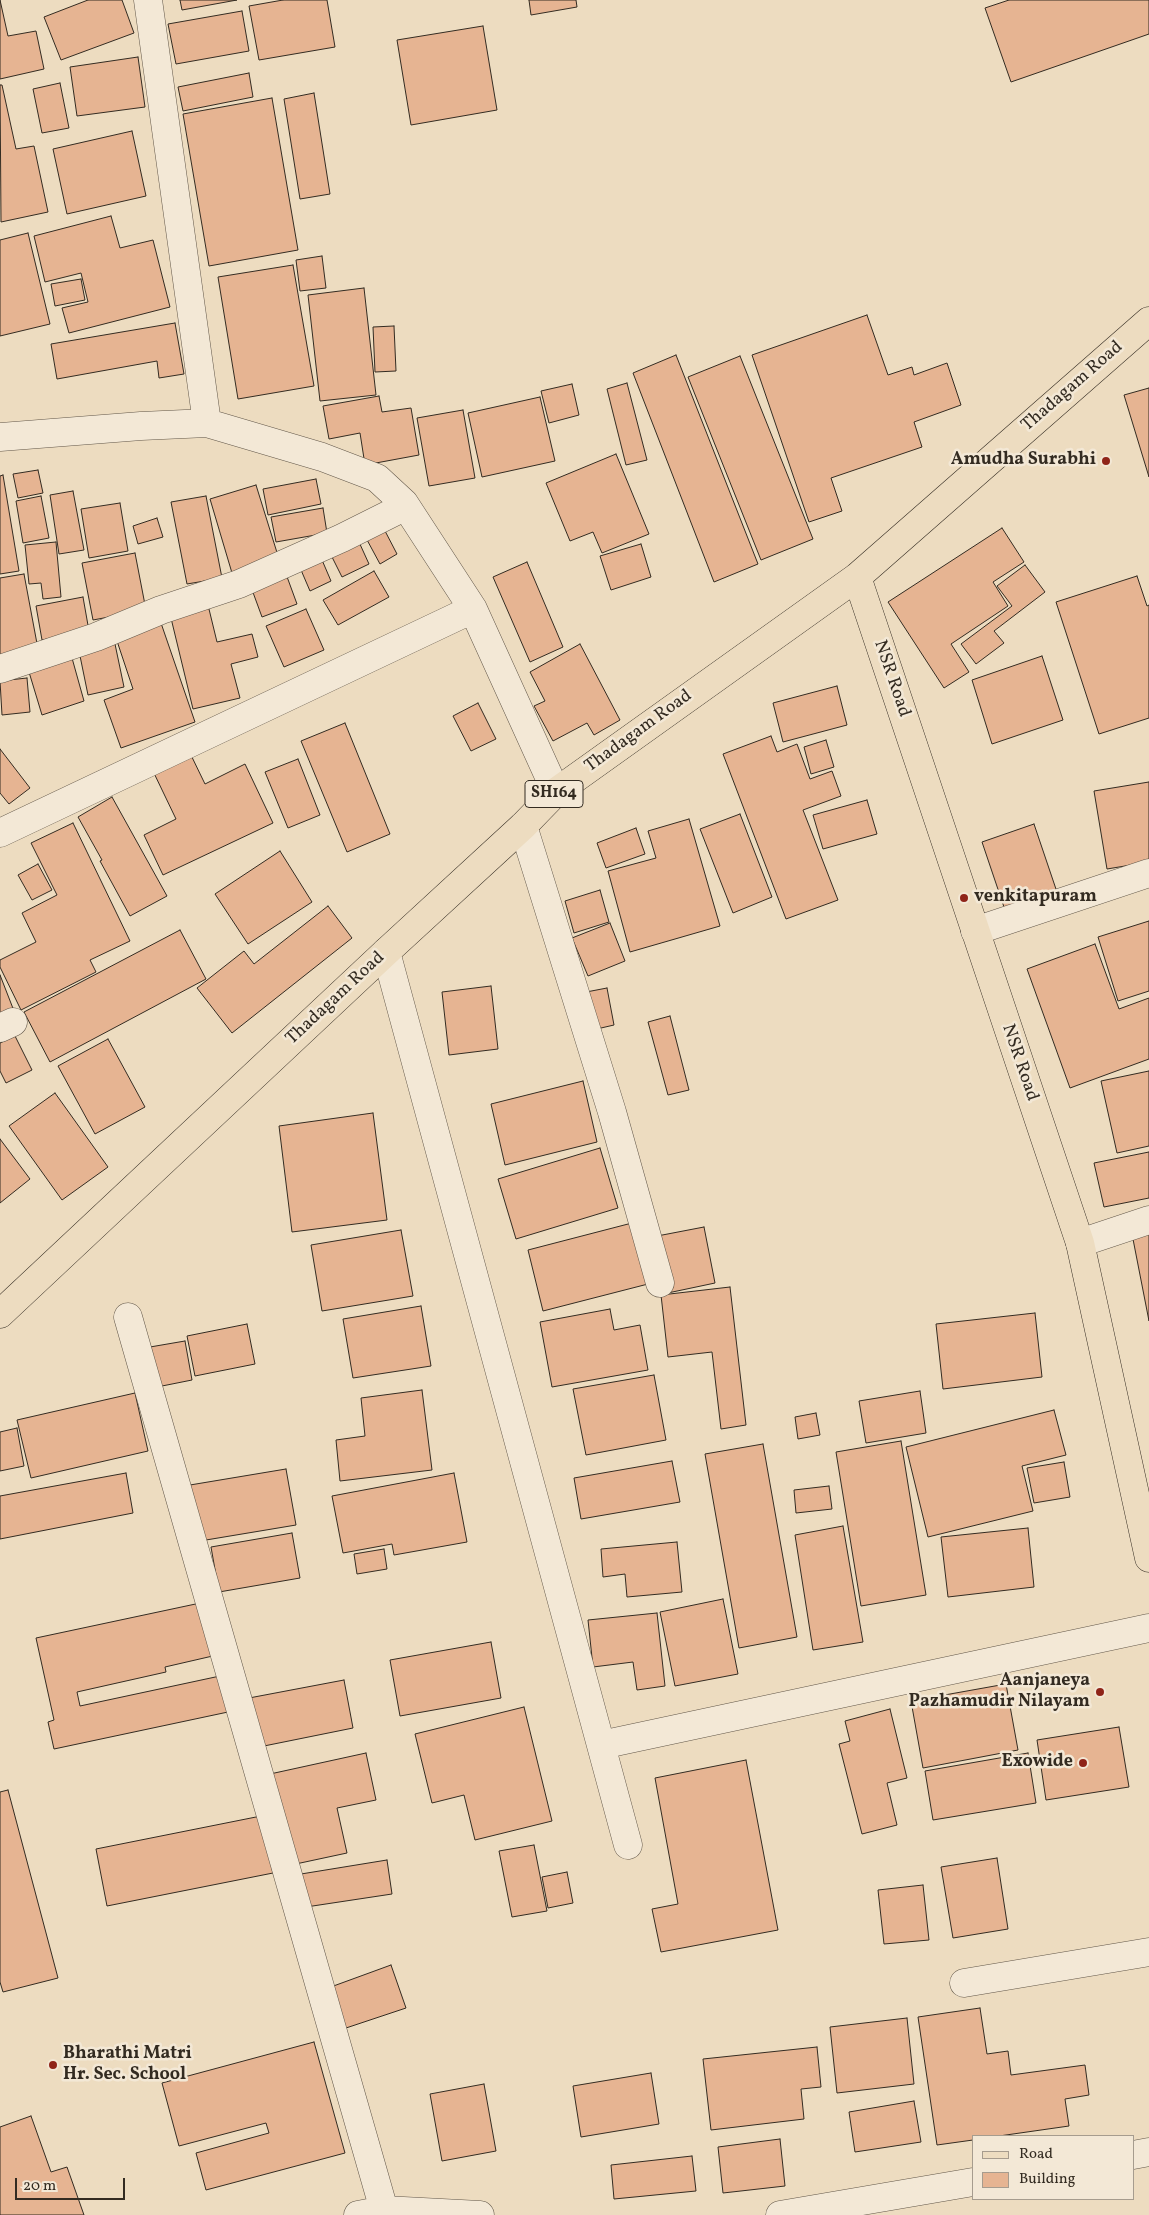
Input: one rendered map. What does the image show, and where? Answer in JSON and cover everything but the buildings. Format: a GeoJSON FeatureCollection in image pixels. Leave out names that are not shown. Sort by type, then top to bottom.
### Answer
{"type":"FeatureCollection","features":[{"type":"Feature","properties":{"kind":"main road","name":"Thadagam Road"},"geometry":{"type":"LineString","coordinates":[[0,1314],[523,826],[556,792],[856,578],[1149,321]]}},
{"type":"Feature","properties":{"kind":"main road","name":"NSR Road"},"geometry":{"type":"LineString","coordinates":[[856,578],[1080,1243],[1149,1558]]}},
{"type":"Feature","properties":{"kind":"street"},"geometry":{"type":"LineString","coordinates":[[148,0],[207,424]]}},
{"type":"Feature","properties":{"kind":"street"},"geometry":{"type":"LineString","coordinates":[[0,437],[131,427],[207,424],[322,457],[377,478],[406,506],[473,609],[556,792]]}},
{"type":"Feature","properties":{"kind":"street"},"geometry":{"type":"LineString","coordinates":[[0,668],[96,637],[161,610],[239,584],[342,538],[406,506]]}},
{"type":"Feature","properties":{"kind":"street"},"geometry":{"type":"LineString","coordinates":[[0,833],[473,609]]}},
{"type":"Feature","properties":{"kind":"street"},"geometry":{"type":"LineString","coordinates":[[523,826],[609,1103],[660,1283]]}},
{"type":"Feature","properties":{"kind":"street"},"geometry":{"type":"LineString","coordinates":[[975,931],[1149,873]]}},
{"type":"Feature","properties":{"kind":"street"},"geometry":{"type":"LineString","coordinates":[[386,952],[628,1845]]}},
{"type":"Feature","properties":{"kind":"street"},"geometry":{"type":"LineString","coordinates":[[1080,1243],[1149,1220]]}},
{"type":"Feature","properties":{"kind":"street"},"geometry":{"type":"LineString","coordinates":[[128,1317],[371,2212],[480,2215]]}},
{"type":"Feature","properties":{"kind":"street"},"geometry":{"type":"LineString","coordinates":[[601,1745],[1149,1628]]}},
{"type":"Feature","properties":{"kind":"street"},"geometry":{"type":"LineString","coordinates":[[964,1983],[1149,1952]]}},
{"type":"Feature","properties":{"kind":"street"},"geometry":{"type":"LineString","coordinates":[[1134,2155],[1149,2152]]}},
{"type":"Feature","properties":{"kind":"street"},"geometry":{"type":"LineString","coordinates":[[780,2215],[972,2182]]}},
{"type":"Feature","properties":{"kind":"place","name":"Amudha Surabhi"},"geometry":{"type":"Point","coordinates":[1106,461]}},
{"type":"Feature","properties":{"kind":"place","name":"venkitapuram"},"geometry":{"type":"Point","coordinates":[964,898]}},
{"type":"Feature","properties":{"kind":"place","name":"Aanjaneya Pazhamudir Nilayam"},"geometry":{"type":"Point","coordinates":[1100,1692]}},
{"type":"Feature","properties":{"kind":"place","name":"Exowide"},"geometry":{"type":"Point","coordinates":[1083,1763]}},
{"type":"Feature","properties":{"kind":"place","name":"Bharathi Matri Hr. Sec. School"},"geometry":{"type":"Point","coordinates":[53,2065]}}]}
